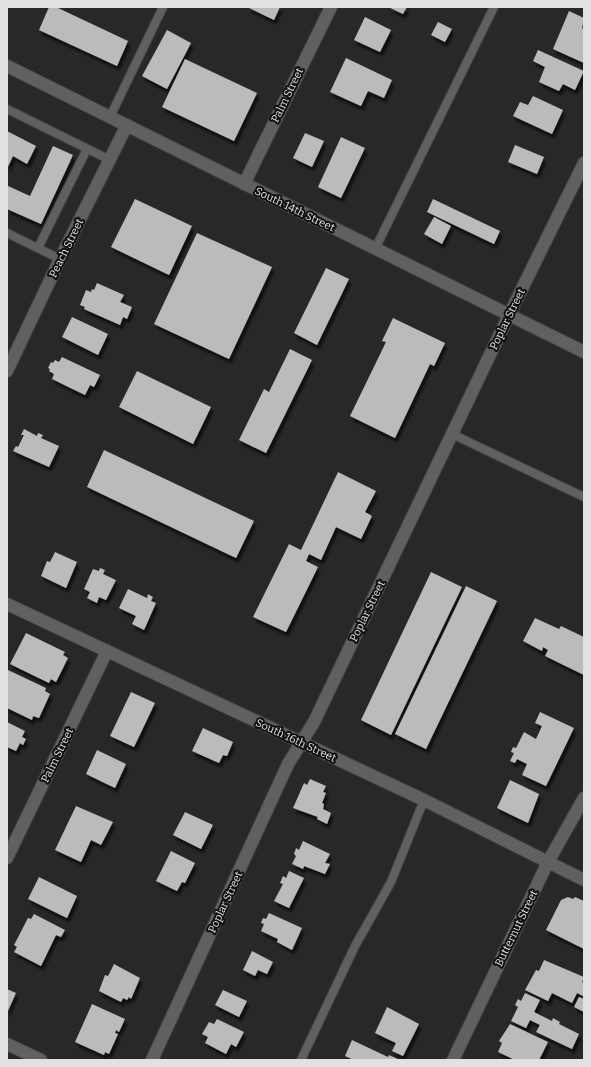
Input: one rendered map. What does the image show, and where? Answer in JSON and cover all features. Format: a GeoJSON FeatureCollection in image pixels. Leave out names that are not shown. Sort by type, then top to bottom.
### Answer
{"type":"FeatureCollection","features":[{"type":"Feature","properties":{"kind":"street","name":"Palm Street"},"geometry":{"type":"LineString","coordinates":[[244,184],[331,7]]}},
{"type":"Feature","properties":{"kind":"street","name":"South 14th Street"},"geometry":{"type":"LineString","coordinates":[[7,66],[584,352]]}},
{"type":"Feature","properties":{"kind":"street","name":"Peach Street"},"geometry":{"type":"LineString","coordinates":[[7,371],[60,259],[127,125]]}},
{"type":"Feature","properties":{"kind":"street","name":"Poplar Street"},"geometry":{"type":"LineString","coordinates":[[152,1060],[288,764],[314,722],[509,315],[584,163]]}},
{"type":"Feature","properties":{"kind":"street","name":"South 16th Street"},"geometry":{"type":"LineString","coordinates":[[7,604],[424,800],[584,880]]}},
{"type":"Feature","properties":{"kind":"street","name":"Palm Street"},"geometry":{"type":"LineString","coordinates":[[7,858],[107,652]]}},
{"type":"Feature","properties":{"kind":"street","name":"Butternut Street"},"geometry":{"type":"LineString","coordinates":[[453,1060],[548,862],[584,798]]}},
{"type":"Feature","properties":{"kind":"street"},"geometry":{"type":"LineString","coordinates":[[7,1044],[40,1060]]}},
{"type":"Feature","properties":{"kind":"lane"},"geometry":{"type":"LineString","coordinates":[[110,117],[163,7]]}},
{"type":"Feature","properties":{"kind":"lane"},"geometry":{"type":"LineString","coordinates":[[375,249],[494,7]]}},
{"type":"Feature","properties":{"kind":"lane"},"geometry":{"type":"LineString","coordinates":[[7,109],[110,160]]}},
{"type":"Feature","properties":{"kind":"lane"},"geometry":{"type":"LineString","coordinates":[[38,248],[87,149]]}},
{"type":"Feature","properties":{"kind":"lane"},"geometry":{"type":"LineString","coordinates":[[7,232],[60,259]]}},
{"type":"Feature","properties":{"kind":"lane"},"geometry":{"type":"LineString","coordinates":[[452,434],[584,497]]}},
{"type":"Feature","properties":{"kind":"lane"},"geometry":{"type":"LineString","coordinates":[[301,1060],[355,946],[390,882],[424,800]]}},
{"type":"Feature","properties":{"kind":"building"},"geometry":{"type":"Polygon","coordinates":[[[49,7],[56,7],[128,41],[117,66],[39,30],[49,7]]]}},
{"type":"Feature","properties":{"kind":"building"},"geometry":{"type":"Polygon","coordinates":[[[247,7],[280,7],[274,20],[247,7]]]}},
{"type":"Feature","properties":{"kind":"building"},"geometry":{"type":"Polygon","coordinates":[[[388,7],[407,7],[403,14],[388,7]]]}},
{"type":"Feature","properties":{"kind":"building"},"geometry":{"type":"Polygon","coordinates":[[[569,11],[584,18],[582,28],[584,30],[584,63],[553,49],[569,11]]]}},
{"type":"Feature","properties":{"kind":"building"},"geometry":{"type":"Polygon","coordinates":[[[365,17],[391,30],[380,52],[354,40],[365,17]]]}},
{"type":"Feature","properties":{"kind":"building"},"geometry":{"type":"Polygon","coordinates":[[[438,22],[452,29],[445,42],[431,35],[438,22]]]}},
{"type":"Feature","properties":{"kind":"building"},"geometry":{"type":"Polygon","coordinates":[[[167,30],[191,43],[167,89],[142,76],[167,30]]]}},
{"type":"Feature","properties":{"kind":"building"},"geometry":{"type":"Polygon","coordinates":[[[538,50],[584,71],[575,90],[563,84],[559,91],[539,82],[545,67],[533,61],[538,50]]]}},
{"type":"Feature","properties":{"kind":"building"},"geometry":{"type":"Polygon","coordinates":[[[346,58],[392,80],[384,98],[368,91],[361,106],[330,92],[346,58]]]}},
{"type":"Feature","properties":{"kind":"building"},"geometry":{"type":"Polygon","coordinates":[[[185,59],[257,93],[234,141],[162,107],[185,59]]]}},
{"type":"Feature","properties":{"kind":"building"},"geometry":{"type":"Polygon","coordinates":[[[533,96],[563,110],[552,134],[513,116],[520,102],[528,105],[533,96]]]}},
{"type":"Feature","properties":{"kind":"building"},"geometry":{"type":"Polygon","coordinates":[[[7,131],[36,146],[27,164],[13,156],[7,169],[7,131]]]}},
{"type":"Feature","properties":{"kind":"building"},"geometry":{"type":"Polygon","coordinates":[[[305,133],[324,141],[312,167],[293,158],[305,133]]]}},
{"type":"Feature","properties":{"kind":"building"},"geometry":{"type":"Polygon","coordinates":[[[341,137],[365,148],[341,198],[318,187],[341,137]]]}},
{"type":"Feature","properties":{"kind":"building"},"geometry":{"type":"Polygon","coordinates":[[[515,145],[544,157],[537,174],[508,162],[515,145]]]}},
{"type":"Feature","properties":{"kind":"building"},"geometry":{"type":"Polygon","coordinates":[[[53,146],[73,155],[41,224],[7,209],[7,188],[8,186],[30,196],[53,146]]]}},
{"type":"Feature","properties":{"kind":"building"},"geometry":{"type":"Polygon","coordinates":[[[135,199],[192,226],[169,275],[111,247],[135,199]]]}},
{"type":"Feature","properties":{"kind":"building"},"geometry":{"type":"Polygon","coordinates":[[[433,199],[500,231],[494,244],[427,212],[433,199]]]}},
{"type":"Feature","properties":{"kind":"building"},"geometry":{"type":"Polygon","coordinates":[[[434,217],[451,226],[442,244],[424,234],[434,217]]]}},
{"type":"Feature","properties":{"kind":"building"},"geometry":{"type":"Polygon","coordinates":[[[197,233],[272,267],[229,359],[154,324],[197,233]]]}},
{"type":"Feature","properties":{"kind":"building"},"geometry":{"type":"Polygon","coordinates":[[[326,268],[349,279],[317,345],[294,333],[326,268]]]}},
{"type":"Feature","properties":{"kind":"building"},"geometry":{"type":"Polygon","coordinates":[[[97,283],[124,295],[120,302],[132,307],[127,319],[123,317],[120,325],[84,309],[85,307],[80,305],[86,290],[91,292],[92,289],[94,290],[97,283]]]}},
{"type":"Feature","properties":{"kind":"building"},"geometry":{"type":"Polygon","coordinates":[[[72,317],[108,334],[98,355],[62,337],[72,317]]]}},
{"type":"Feature","properties":{"kind":"building"},"geometry":{"type":"Polygon","coordinates":[[[393,318],[445,343],[434,366],[430,364],[395,438],[350,416],[386,342],[382,341],[393,318]]]}},
{"type":"Feature","properties":{"kind":"building"},"geometry":{"type":"Polygon","coordinates":[[[290,349],[312,360],[266,453],[239,440],[264,389],[269,392],[290,349]]]}},
{"type":"Feature","properties":{"kind":"building"},"geometry":{"type":"Polygon","coordinates":[[[62,357],[100,375],[94,387],[90,385],[85,395],[52,379],[54,374],[49,371],[50,369],[48,368],[51,362],[53,363],[55,360],[59,362],[62,357]]]}},
{"type":"Feature","properties":{"kind":"building"},"geometry":{"type":"Polygon","coordinates":[[[137,371],[211,407],[193,444],[119,407],[137,371]]]}},
{"type":"Feature","properties":{"kind":"building"},"geometry":{"type":"Polygon","coordinates":[[[24,429],[37,436],[38,433],[43,435],[41,438],[59,446],[49,467],[13,451],[16,446],[18,447],[24,435],[21,435],[24,429]]]}},
{"type":"Feature","properties":{"kind":"building"},"geometry":{"type":"Polygon","coordinates":[[[104,450],[254,521],[236,558],[87,487],[104,450]]]}},
{"type":"Feature","properties":{"kind":"building"},"geometry":{"type":"Polygon","coordinates":[[[338,472],[376,491],[365,512],[372,516],[361,539],[336,527],[321,560],[309,554],[306,561],[318,567],[286,632],[253,617],[289,544],[301,550],[338,472]]]}},
{"type":"Feature","properties":{"kind":"building"},"geometry":{"type":"Polygon","coordinates":[[[55,552],[77,562],[66,588],[41,576],[47,561],[50,562],[55,552]]]}},
{"type":"Feature","properties":{"kind":"building"},"geometry":{"type":"Polygon","coordinates":[[[100,568],[105,570],[103,574],[116,580],[106,600],[99,597],[97,603],[87,598],[90,592],[84,589],[93,569],[99,571],[100,568]]]}},
{"type":"Feature","properties":{"kind":"building"},"geometry":{"type":"Polygon","coordinates":[[[431,572],[462,587],[391,735],[361,720],[431,572]]]}},
{"type":"Feature","properties":{"kind":"building"},"geometry":{"type":"Polygon","coordinates":[[[466,586],[497,601],[426,749],[395,734],[466,586]]]}},
{"type":"Feature","properties":{"kind":"building"},"geometry":{"type":"Polygon","coordinates":[[[128,589],[147,598],[148,594],[153,597],[151,601],[156,603],[144,630],[132,624],[136,616],[119,608],[128,589]]]}},
{"type":"Feature","properties":{"kind":"building"},"geometry":{"type":"Polygon","coordinates":[[[535,618],[559,629],[561,626],[584,637],[584,675],[545,656],[548,650],[543,647],[542,651],[523,641],[535,618]]]}},
{"type":"Feature","properties":{"kind":"building"},"geometry":{"type":"Polygon","coordinates":[[[26,633],[65,652],[63,655],[68,658],[56,682],[51,679],[49,683],[10,664],[26,633]]]}},
{"type":"Feature","properties":{"kind":"building"},"geometry":{"type":"Polygon","coordinates":[[[8,670],[46,688],[45,691],[50,694],[39,718],[33,716],[32,720],[7,708],[8,670]]]}},
{"type":"Feature","properties":{"kind":"building"},"geometry":{"type":"Polygon","coordinates":[[[131,692],[155,703],[134,747],[110,736],[131,692]]]}},
{"type":"Feature","properties":{"kind":"building"},"geometry":{"type":"Polygon","coordinates":[[[540,712],[574,728],[546,786],[522,775],[527,764],[517,759],[515,763],[510,761],[514,753],[511,752],[513,747],[516,748],[524,732],[536,739],[542,726],[535,723],[540,712]]]}},
{"type":"Feature","properties":{"kind":"building"},"geometry":{"type":"Polygon","coordinates":[[[7,722],[25,731],[22,737],[26,739],[23,745],[20,743],[16,751],[7,747],[7,722]]]}},
{"type":"Feature","properties":{"kind":"building"},"geometry":{"type":"Polygon","coordinates":[[[203,728],[233,742],[227,756],[223,755],[219,763],[192,751],[203,728]]]}},
{"type":"Feature","properties":{"kind":"building"},"geometry":{"type":"Polygon","coordinates":[[[97,750],[126,764],[115,788],[86,774],[97,750]]]}},
{"type":"Feature","properties":{"kind":"building"},"geometry":{"type":"Polygon","coordinates":[[[310,779],[326,786],[323,792],[326,793],[322,803],[324,804],[323,809],[331,813],[327,824],[317,819],[318,817],[293,808],[304,783],[307,785],[310,779]]]}},
{"type":"Feature","properties":{"kind":"building"},"geometry":{"type":"Polygon","coordinates":[[[510,780],[539,794],[528,823],[497,808],[510,780]]]}},
{"type":"Feature","properties":{"kind":"building"},"geometry":{"type":"Polygon","coordinates":[[[76,806],[113,822],[101,845],[91,840],[81,862],[55,850],[76,806]]]}},
{"type":"Feature","properties":{"kind":"building"},"geometry":{"type":"Polygon","coordinates":[[[185,812],[213,825],[201,849],[173,835],[185,812]]]}},
{"type":"Feature","properties":{"kind":"building"},"geometry":{"type":"Polygon","coordinates":[[[303,841],[330,854],[325,863],[330,864],[325,874],[304,866],[303,869],[292,864],[296,856],[294,854],[296,848],[299,850],[303,841]]]}},
{"type":"Feature","properties":{"kind":"building"},"geometry":{"type":"Polygon","coordinates":[[[171,851],[195,863],[185,883],[182,882],[177,891],[156,881],[171,851]]]}},
{"type":"Feature","properties":{"kind":"building"},"geometry":{"type":"Polygon","coordinates":[[[289,871],[304,878],[289,908],[274,901],[283,884],[280,883],[283,876],[286,878],[289,871]]]}},
{"type":"Feature","properties":{"kind":"building"},"geometry":{"type":"Polygon","coordinates":[[[39,877],[77,896],[67,918],[28,899],[39,877]]]}},
{"type":"Feature","properties":{"kind":"building"},"geometry":{"type":"Polygon","coordinates":[[[568,897],[573,899],[575,897],[584,901],[584,949],[546,930],[561,900],[568,897]]]}},
{"type":"Feature","properties":{"kind":"building"},"geometry":{"type":"Polygon","coordinates":[[[269,913],[302,928],[292,950],[277,942],[278,939],[261,931],[264,924],[261,923],[263,918],[266,919],[269,913]]]}},
{"type":"Feature","properties":{"kind":"building"},"geometry":{"type":"Polygon","coordinates":[[[34,914],[65,930],[61,937],[56,935],[41,966],[14,952],[17,947],[14,945],[28,918],[31,919],[34,914]]]}},
{"type":"Feature","properties":{"kind":"building"},"geometry":{"type":"Polygon","coordinates":[[[252,951],[273,962],[267,974],[258,970],[255,976],[243,970],[252,951]]]}},
{"type":"Feature","properties":{"kind":"building"},"geometry":{"type":"Polygon","coordinates":[[[544,960],[584,977],[582,982],[584,983],[583,996],[577,993],[572,1003],[552,993],[548,1001],[525,990],[536,970],[539,971],[544,960]]]}},
{"type":"Feature","properties":{"kind":"building"},"geometry":{"type":"Polygon","coordinates":[[[114,964],[140,978],[131,999],[129,997],[127,1000],[123,998],[121,1002],[99,991],[105,975],[108,976],[114,964]]]}},
{"type":"Feature","properties":{"kind":"building"},"geometry":{"type":"Polygon","coordinates":[[[7,989],[16,993],[7,1013],[7,989]]]}},
{"type":"Feature","properties":{"kind":"building"},"geometry":{"type":"Polygon","coordinates":[[[223,990],[247,1001],[239,1017],[215,1005],[223,990]]]}},
{"type":"Feature","properties":{"kind":"building"},"geometry":{"type":"Polygon","coordinates":[[[525,993],[540,1000],[534,1012],[552,1021],[553,1018],[560,1022],[559,1024],[579,1034],[572,1049],[536,1032],[540,1025],[530,1020],[526,1028],[511,1021],[518,1007],[515,1005],[518,999],[521,1001],[525,993]]]}},
{"type":"Feature","properties":{"kind":"building"},"geometry":{"type":"Polygon","coordinates":[[[579,997],[584,999],[584,1012],[574,1007],[579,997]]]}},
{"type":"Feature","properties":{"kind":"building"},"geometry":{"type":"Polygon","coordinates":[[[92,1004],[125,1019],[119,1032],[116,1030],[115,1033],[118,1034],[109,1054],[105,1052],[104,1055],[75,1042],[92,1004]]]}},
{"type":"Feature","properties":{"kind":"building"},"geometry":{"type":"Polygon","coordinates":[[[387,1007],[419,1024],[403,1056],[392,1051],[396,1043],[375,1033],[387,1007]]]}},
{"type":"Feature","properties":{"kind":"building"},"geometry":{"type":"Polygon","coordinates":[[[217,1019],[244,1032],[236,1047],[231,1044],[226,1054],[205,1043],[208,1037],[202,1034],[209,1022],[214,1024],[217,1019]]]}},
{"type":"Feature","properties":{"kind":"building"},"geometry":{"type":"Polygon","coordinates":[[[510,1024],[548,1042],[539,1060],[515,1060],[498,1052],[502,1043],[499,1041],[510,1024]]]}},
{"type":"Feature","properties":{"kind":"building"},"geometry":{"type":"Polygon","coordinates":[[[352,1040],[388,1057],[389,1055],[400,1060],[354,1060],[345,1056],[352,1040]]]}}]}
